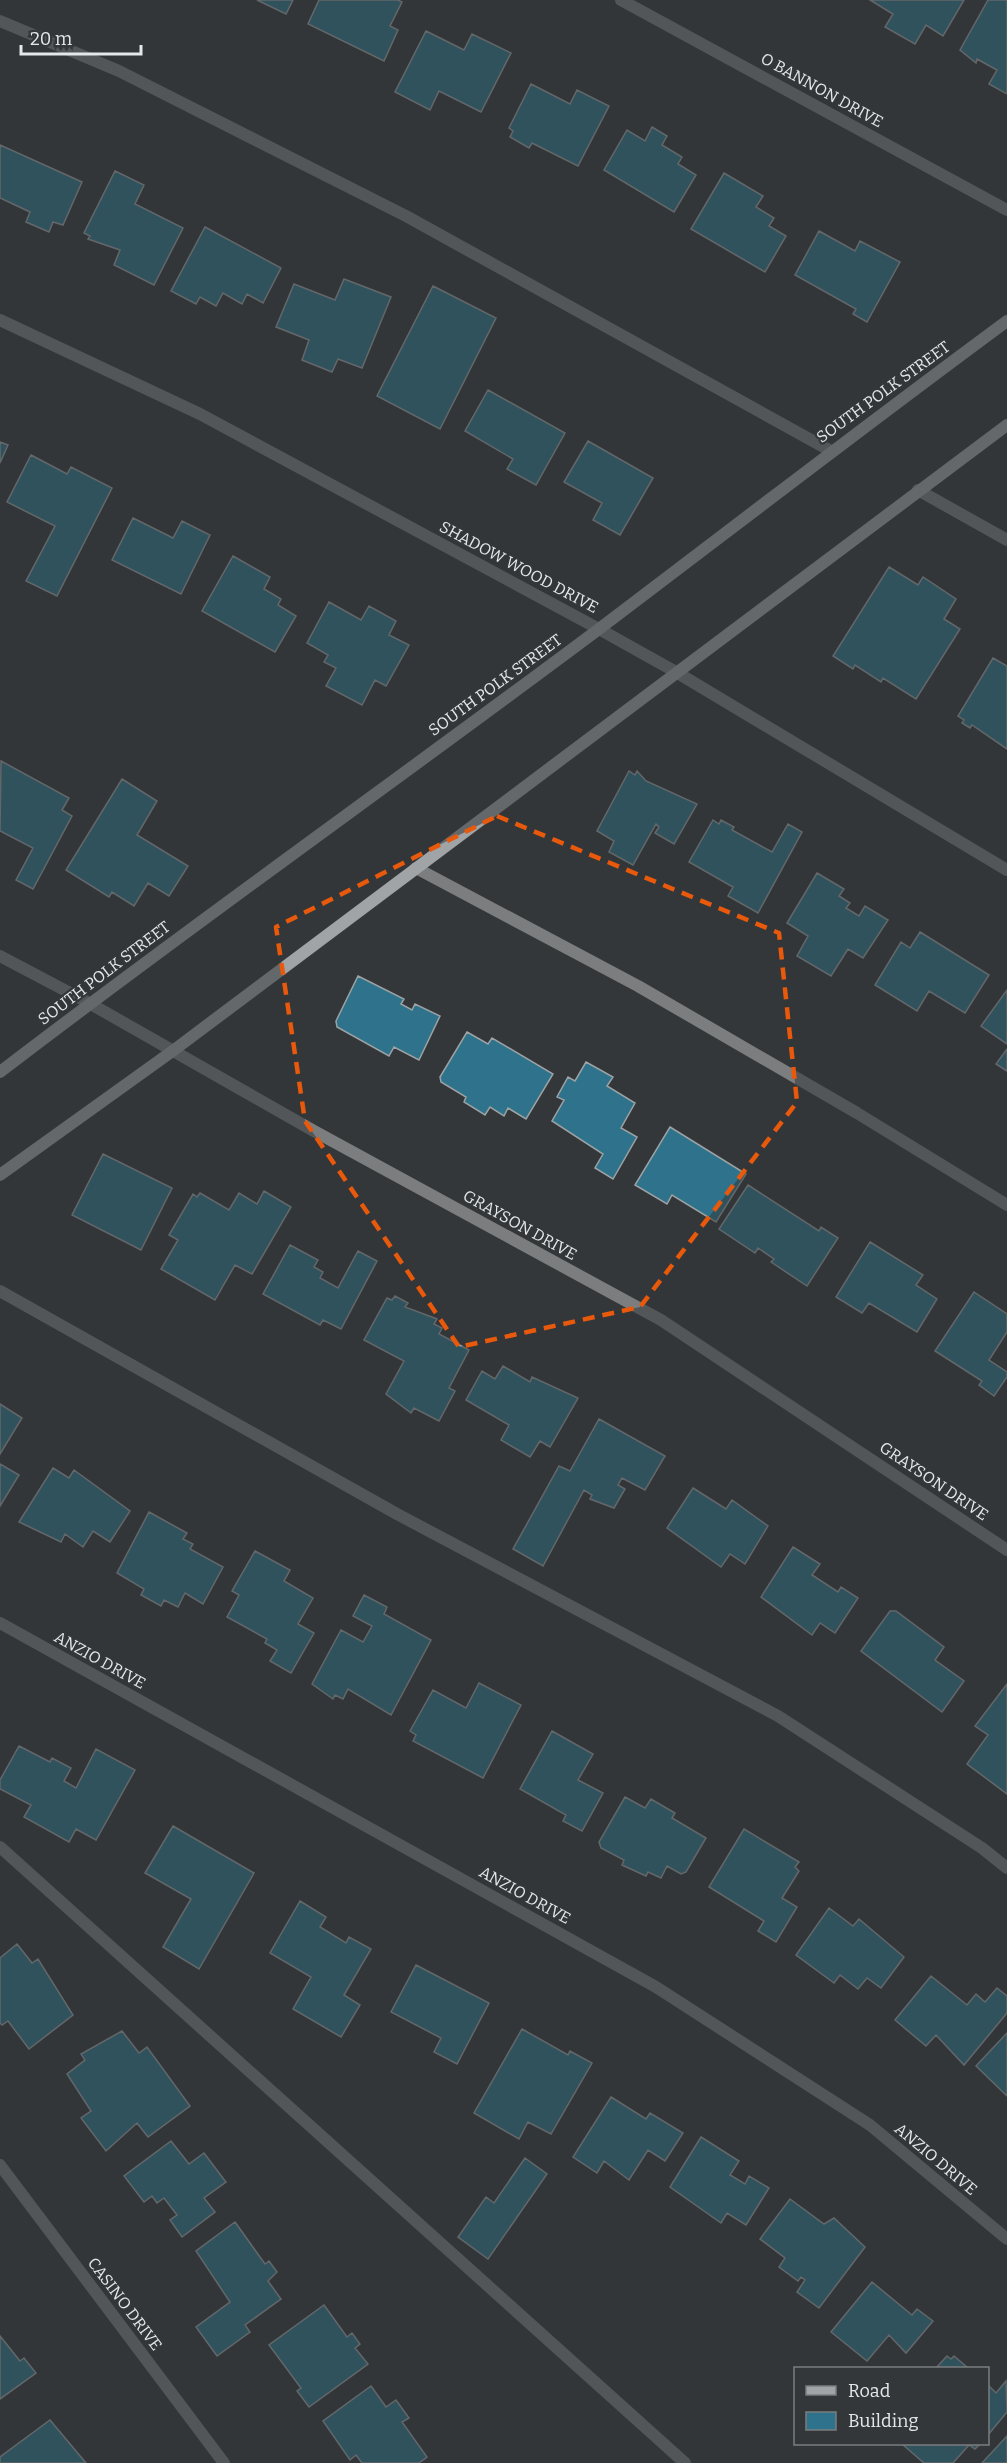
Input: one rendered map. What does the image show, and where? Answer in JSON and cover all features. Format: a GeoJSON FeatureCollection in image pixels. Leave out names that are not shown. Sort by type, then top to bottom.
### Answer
{"type":"FeatureCollection","features":[{"type":"Feature","properties":{"kind":"main road","name":"SOUTH POLK STREET"},"geometry":{"type":"LineString","coordinates":[[0,1072],[89,1003],[599,629],[831,451],[1007,321]]}},
{"type":"Feature","properties":{"kind":"main road"},"geometry":{"type":"LineString","coordinates":[[0,1175],[174,1050],[1007,425]]}},
{"type":"Feature","properties":{"kind":"street","name":"O BANNON DRIVE"},"geometry":{"type":"LineString","coordinates":[[621,0],[1007,210]]}},
{"type":"Feature","properties":{"kind":"street"},"geometry":{"type":"LineString","coordinates":[[0,21],[118,71],[406,216],[831,451]]}},
{"type":"Feature","properties":{"kind":"street","name":"SHADOW WOOD DRIVE"},"geometry":{"type":"LineString","coordinates":[[0,320],[200,414],[599,629],[676,672],[1007,870]]}},
{"type":"Feature","properties":{"kind":"street"},"geometry":{"type":"LineString","coordinates":[[918,490],[1007,540]]}},
{"type":"Feature","properties":{"kind":"street"},"geometry":{"type":"LineString","coordinates":[[416,868],[638,986],[857,1113],[1007,1205]]}},
{"type":"Feature","properties":{"kind":"street","name":"GRAYSON DRIVE"},"geometry":{"type":"LineString","coordinates":[[0,956],[174,1050],[324,1137],[661,1320],[1007,1550]]}},
{"type":"Feature","properties":{"kind":"street"},"geometry":{"type":"LineString","coordinates":[[0,1291],[397,1514],[778,1716],[982,1848],[1007,1868]]}},
{"type":"Feature","properties":{"kind":"street","name":"ANZIO DRIVE"},"geometry":{"type":"LineString","coordinates":[[0,1623],[656,1987],[870,2125],[1007,2239]]}},
{"type":"Feature","properties":{"kind":"street"},"geometry":{"type":"LineString","coordinates":[[0,1847],[685,2463]]}},
{"type":"Feature","properties":{"kind":"street","name":"CASINO DRIVE"},"geometry":{"type":"LineString","coordinates":[[0,2164],[224,2463]]}},
{"type":"Feature","properties":{"kind":"highlighted area"},"geometry":{"type":"Polygon","coordinates":[[[497,816],[779,933],[797,1102],[640,1307],[459,1347],[305,1121],[276,927],[497,816]]]}},
{"type":"Feature","properties":{"kind":"building"},"geometry":{"type":"Polygon","coordinates":[[[257,0],[293,0],[286,14],[257,0]]]}},
{"type":"Feature","properties":{"kind":"building"},"geometry":{"type":"Polygon","coordinates":[[[319,0],[398,0],[402,2],[390,26],[398,30],[384,61],[308,24],[319,0]]]}},
{"type":"Feature","properties":{"kind":"building"},"geometry":{"type":"Polygon","coordinates":[[[870,0],[964,0],[943,36],[926,25],[915,44],[885,27],[893,14],[870,0]]]}},
{"type":"Feature","properties":{"kind":"building"},"geometry":{"type":"Polygon","coordinates":[[[988,0],[1007,0],[1007,94],[989,84],[997,70],[977,59],[976,63],[960,50],[988,0]]]}},
{"type":"Feature","properties":{"kind":"building"},"geometry":{"type":"Polygon","coordinates":[[[426,31],[464,50],[472,34],[511,53],[481,112],[439,91],[430,110],[395,92],[426,31]]]}},
{"type":"Feature","properties":{"kind":"building"},"geometry":{"type":"Polygon","coordinates":[[[531,84],[570,104],[577,90],[609,106],[578,166],[532,143],[529,148],[510,137],[513,131],[509,128],[531,84]]]}},
{"type":"Feature","properties":{"kind":"building"},"geometry":{"type":"Polygon","coordinates":[[[652,127],[667,136],[662,145],[682,157],[678,164],[696,175],[674,212],[604,170],[627,130],[645,141],[652,127]]]}},
{"type":"Feature","properties":{"kind":"building"},"geometry":{"type":"Polygon","coordinates":[[[0,145],[82,182],[63,225],[53,222],[49,232],[26,222],[30,212],[0,198],[0,145]]]}},
{"type":"Feature","properties":{"kind":"building"},"geometry":{"type":"Polygon","coordinates":[[[115,171],[144,185],[135,204],[183,228],[154,285],[114,265],[120,250],[88,239],[90,236],[84,233],[115,171]]]}},
{"type":"Feature","properties":{"kind":"building"},"geometry":{"type":"Polygon","coordinates":[[[724,173],[763,196],[756,207],[774,218],[769,226],[786,236],[765,272],[691,229],[724,173]]]}},
{"type":"Feature","properties":{"kind":"building"},"geometry":{"type":"Polygon","coordinates":[[[205,227],[281,268],[263,303],[247,294],[242,304],[223,293],[216,306],[200,297],[196,304],[171,291],[205,227]]]}},
{"type":"Feature","properties":{"kind":"building"},"geometry":{"type":"Polygon","coordinates":[[[819,231],[855,251],[860,241],[900,262],[867,322],[853,314],[856,309],[795,275],[819,231]]]}},
{"type":"Feature","properties":{"kind":"building"},"geometry":{"type":"Polygon","coordinates":[[[344,279],[391,297],[362,368],[338,359],[332,372],[302,360],[309,340],[276,327],[294,284],[335,300],[344,279]]]}},
{"type":"Feature","properties":{"kind":"building"},"geometry":{"type":"Polygon","coordinates":[[[433,286],[496,318],[440,429],[377,396],[433,286]]]}},
{"type":"Feature","properties":{"kind":"building"},"geometry":{"type":"Polygon","coordinates":[[[488,390],[565,433],[536,485],[507,469],[513,459],[465,431],[488,390]]]}},
{"type":"Feature","properties":{"kind":"building"},"geometry":{"type":"Polygon","coordinates":[[[588,441],[653,478],[620,535],[593,520],[602,503],[564,482],[588,441]]]}},
{"type":"Feature","properties":{"kind":"building"},"geometry":{"type":"Polygon","coordinates":[[[0,442],[8,445],[0,463],[0,442]]]}},
{"type":"Feature","properties":{"kind":"building"},"geometry":{"type":"Polygon","coordinates":[[[31,455],[67,474],[71,467],[112,488],[57,596],[26,581],[55,526],[7,502],[31,455]]]}},
{"type":"Feature","properties":{"kind":"building"},"geometry":{"type":"Polygon","coordinates":[[[133,518],[173,538],[182,521],[210,535],[181,594],[112,560],[133,518]]]}},
{"type":"Feature","properties":{"kind":"building"},"geometry":{"type":"Polygon","coordinates":[[[233,556],[270,577],[264,589],[281,599],[278,605],[296,616],[275,652],[202,611],[233,556]]]}},
{"type":"Feature","properties":{"kind":"building"},"geometry":{"type":"Polygon","coordinates":[[[889,567],[918,585],[923,577],[956,599],[944,619],[960,629],[916,699],[883,678],[881,682],[855,665],[853,669],[833,656],[889,567]]]}},
{"type":"Feature","properties":{"kind":"building"},"geometry":{"type":"Polygon","coordinates":[[[329,602],[361,620],[369,606],[396,621],[389,635],[409,645],[386,686],[375,680],[362,705],[326,686],[336,668],[324,662],[328,655],[307,643],[329,602]]]}},
{"type":"Feature","properties":{"kind":"building"},"geometry":{"type":"Polygon","coordinates":[[[993,658],[1007,666],[1007,749],[972,725],[970,728],[962,723],[964,720],[958,716],[993,658]]]}},
{"type":"Feature","properties":{"kind":"building"},"geometry":{"type":"Polygon","coordinates":[[[1,761],[69,798],[62,810],[72,816],[33,889],[16,880],[33,848],[0,831],[1,761]]]}},
{"type":"Feature","properties":{"kind":"building"},"geometry":{"type":"Polygon","coordinates":[[[629,771],[635,775],[637,771],[646,781],[697,804],[674,844],[655,833],[659,827],[656,824],[633,865],[609,852],[614,841],[597,831],[629,771]]]}},
{"type":"Feature","properties":{"kind":"building"},"geometry":{"type":"Polygon","coordinates":[[[122,779],[157,801],[137,835],[188,866],[169,896],[148,883],[134,906],[112,892],[109,897],[66,870],[122,779]]]}},
{"type":"Feature","properties":{"kind":"building"},"geometry":{"type":"Polygon","coordinates":[[[713,820],[719,824],[721,820],[734,827],[732,830],[772,852],[788,824],[802,832],[758,913],[728,896],[733,887],[689,862],[713,820]]]}},
{"type":"Feature","properties":{"kind":"building"},"geometry":{"type":"Polygon","coordinates":[[[817,873],[844,889],[839,896],[850,903],[846,908],[859,916],[865,906],[888,920],[863,958],[848,949],[831,976],[797,956],[808,936],[787,923],[817,873]]]}},
{"type":"Feature","properties":{"kind":"building"},"geometry":{"type":"Polygon","coordinates":[[[920,932],[989,975],[965,1013],[929,991],[917,1011],[875,985],[901,942],[910,948],[920,932]]]}},
{"type":"Feature","properties":{"kind":"building"},"geometry":{"type":"Polygon","coordinates":[[[358,976],[404,999],[401,1004],[412,1010],[415,1004],[440,1016],[419,1060],[394,1047],[389,1056],[337,1027],[336,1021],[358,976]]]}},
{"type":"Feature","properties":{"kind":"building"},"geometry":{"type":"Polygon","coordinates":[[[1007,990],[1007,1044],[981,1026],[1007,990]]]}},
{"type":"Feature","properties":{"kind":"building"},"geometry":{"type":"Polygon","coordinates":[[[467,1032],[488,1044],[492,1038],[553,1074],[526,1119],[508,1108],[504,1116],[490,1107],[485,1115],[464,1102],[466,1097],[441,1082],[440,1077],[467,1032]]]}},
{"type":"Feature","properties":{"kind":"building"},"geometry":{"type":"Polygon","coordinates":[[[1007,1049],[1007,1071],[996,1064],[1007,1049]]]}},
{"type":"Feature","properties":{"kind":"building"},"geometry":{"type":"Polygon","coordinates":[[[586,1062],[613,1077],[607,1086],[635,1103],[621,1128],[637,1137],[613,1179],[595,1168],[603,1154],[552,1121],[564,1100],[557,1097],[568,1077],[575,1081],[586,1062]]]}},
{"type":"Feature","properties":{"kind":"building"},"geometry":{"type":"Polygon","coordinates":[[[670,1127],[746,1174],[716,1222],[672,1195],[667,1204],[635,1185],[670,1127]]]}},
{"type":"Feature","properties":{"kind":"building"},"geometry":{"type":"Polygon","coordinates":[[[103,1154],[172,1188],[141,1250],[72,1215],[103,1154]]]}},
{"type":"Feature","properties":{"kind":"building"},"geometry":{"type":"Polygon","coordinates":[[[748,1185],[819,1231],[821,1227],[838,1238],[807,1286],[771,1262],[774,1259],[758,1248],[755,1253],[719,1229],[748,1185]]]}},
{"type":"Feature","properties":{"kind":"building"},"geometry":{"type":"Polygon","coordinates":[[[264,1191],[291,1207],[252,1274],[235,1265],[215,1300],[161,1269],[178,1240],[169,1235],[193,1194],[197,1197],[200,1193],[229,1210],[239,1193],[257,1204],[264,1191]]]}},
{"type":"Feature","properties":{"kind":"building"},"geometry":{"type":"Polygon","coordinates":[[[870,1242],[923,1275],[916,1285],[937,1299],[917,1332],[869,1303],[862,1313],[836,1297],[870,1242]]]}},
{"type":"Feature","properties":{"kind":"building"},"geometry":{"type":"Polygon","coordinates":[[[290,1245],[318,1260],[314,1267],[323,1272],[320,1278],[338,1288],[358,1251],[377,1261],[341,1329],[323,1320],[320,1325],[263,1294],[290,1245]]]}},
{"type":"Feature","properties":{"kind":"building"},"geometry":{"type":"Polygon","coordinates":[[[974,1292],[1007,1314],[1007,1332],[989,1360],[1007,1372],[1007,1377],[994,1396],[979,1385],[982,1381],[935,1351],[974,1292]]]}},
{"type":"Feature","properties":{"kind":"building"},"geometry":{"type":"Polygon","coordinates":[[[395,1296],[408,1303],[405,1307],[437,1319],[434,1324],[442,1328],[439,1334],[469,1350],[449,1388],[455,1391],[439,1421],[414,1408],[411,1413],[386,1394],[404,1361],[364,1340],[387,1298],[392,1300],[395,1296]]]}},
{"type":"Feature","properties":{"kind":"building"},"geometry":{"type":"Polygon","coordinates":[[[503,1366],[530,1382],[532,1377],[578,1398],[550,1447],[540,1441],[530,1457],[501,1440],[509,1425],[466,1400],[482,1371],[495,1379],[503,1366]]]}},
{"type":"Feature","properties":{"kind":"building"},"geometry":{"type":"Polygon","coordinates":[[[0,1404],[22,1418],[0,1454],[0,1404]]]}},
{"type":"Feature","properties":{"kind":"building"},"geometry":{"type":"Polygon","coordinates":[[[599,1419],[665,1456],[645,1490],[622,1478],[618,1485],[625,1489],[614,1508],[590,1499],[592,1495],[584,1490],[543,1566],[513,1549],[559,1466],[570,1471],[599,1419]]]}},
{"type":"Feature","properties":{"kind":"building"},"geometry":{"type":"Polygon","coordinates":[[[0,1464],[19,1475],[0,1506],[0,1464]]]}},
{"type":"Feature","properties":{"kind":"building"},"geometry":{"type":"Polygon","coordinates":[[[53,1468],[69,1478],[74,1470],[130,1511],[110,1542],[93,1531],[83,1547],[65,1534],[61,1542],[19,1522],[53,1468]]]}},
{"type":"Feature","properties":{"kind":"building"},"geometry":{"type":"Polygon","coordinates":[[[693,1488],[726,1509],[732,1500],[768,1526],[745,1564],[730,1554],[721,1567],[667,1528],[693,1488]]]}},
{"type":"Feature","properties":{"kind":"building"},"geometry":{"type":"Polygon","coordinates":[[[149,1512],[187,1533],[183,1539],[193,1544],[190,1549],[223,1567],[203,1604],[185,1593],[178,1607],[164,1600],[161,1606],[141,1595],[144,1589],[117,1573],[149,1512]]]}},
{"type":"Feature","properties":{"kind":"building"},"geometry":{"type":"Polygon","coordinates":[[[793,1547],[820,1564],[812,1575],[838,1592],[841,1587],[858,1598],[835,1633],[820,1623],[812,1635],[761,1597],[793,1547]]]}},
{"type":"Feature","properties":{"kind":"building"},"geometry":{"type":"Polygon","coordinates":[[[255,1551],[290,1570],[284,1581],[313,1598],[298,1624],[314,1633],[291,1673],[270,1661],[277,1650],[265,1643],[267,1639],[227,1617],[239,1595],[232,1591],[255,1551]]]}},
{"type":"Feature","properties":{"kind":"building"},"geometry":{"type":"Polygon","coordinates":[[[364,1595],[387,1607],[384,1614],[431,1640],[391,1715],[348,1689],[343,1699],[335,1695],[333,1699],[312,1684],[341,1630],[363,1642],[372,1626],[353,1616],[364,1595]]]}},
{"type":"Feature","properties":{"kind":"building"},"geometry":{"type":"Polygon","coordinates":[[[890,1611],[896,1611],[944,1647],[935,1660],[964,1681],[942,1712],[861,1651],[890,1611]]]}},
{"type":"Feature","properties":{"kind":"building"},"geometry":{"type":"Polygon","coordinates":[[[479,1683],[521,1705],[483,1778],[413,1741],[416,1735],[410,1731],[433,1690],[466,1708],[479,1683]]]}},
{"type":"Feature","properties":{"kind":"building"},"geometry":{"type":"Polygon","coordinates":[[[1007,1684],[1007,1794],[967,1764],[988,1735],[975,1726],[1007,1684]]]}},
{"type":"Feature","properties":{"kind":"building"},"geometry":{"type":"Polygon","coordinates":[[[552,1731],[593,1754],[578,1780],[603,1793],[582,1831],[563,1821],[566,1815],[520,1789],[552,1731]]]}},
{"type":"Feature","properties":{"kind":"building"},"geometry":{"type":"Polygon","coordinates":[[[19,1746],[50,1762],[52,1758],[71,1768],[64,1781],[76,1788],[96,1749],[135,1770],[96,1840],[76,1829],[69,1842],[24,1817],[31,1805],[0,1789],[0,1780],[19,1746]]]}},
{"type":"Feature","properties":{"kind":"building"},"geometry":{"type":"Polygon","coordinates":[[[625,1797],[645,1808],[651,1799],[675,1813],[672,1818],[706,1838],[686,1872],[681,1874],[667,1866],[661,1878],[648,1872],[646,1876],[622,1865],[624,1860],[601,1848],[599,1842],[625,1797]]]}},
{"type":"Feature","properties":{"kind":"building"},"geometry":{"type":"Polygon","coordinates":[[[173,1826],[254,1873],[199,1969],[163,1947],[191,1899],[145,1873],[173,1826]]]}},
{"type":"Feature","properties":{"kind":"building"},"geometry":{"type":"Polygon","coordinates":[[[744,1829],[799,1862],[795,1867],[799,1871],[782,1898],[797,1907],[776,1942],[758,1931],[764,1921],[709,1887],[744,1829]]]}},
{"type":"Feature","properties":{"kind":"building"},"geometry":{"type":"Polygon","coordinates":[[[300,1901],[326,1917],[320,1927],[346,1943],[349,1937],[371,1949],[344,1995],[360,2005],[341,2037],[293,2009],[311,1977],[270,1953],[300,1901]]]}},
{"type":"Feature","properties":{"kind":"building"},"geometry":{"type":"Polygon","coordinates":[[[829,1908],[853,1926],[859,1919],[904,1957],[881,1988],[867,1978],[858,1989],[840,1975],[834,1983],[796,1955],[829,1908]]]}},
{"type":"Feature","properties":{"kind":"building"},"geometry":{"type":"Polygon","coordinates":[[[17,1944],[32,1963],[38,1959],[73,2015],[29,2049],[8,2021],[2,2025],[0,2023],[0,1958],[17,1944]]]}},
{"type":"Feature","properties":{"kind":"building"},"geometry":{"type":"Polygon","coordinates":[[[416,1965],[489,2003],[457,2064],[434,2052],[441,2038],[391,2012],[416,1965]]]}},
{"type":"Feature","properties":{"kind":"building"},"geometry":{"type":"Polygon","coordinates":[[[931,1976],[967,2005],[976,1994],[985,2002],[997,1988],[1007,1996],[1007,2013],[964,2065],[936,2035],[926,2046],[895,2020],[931,1976]]]}},
{"type":"Feature","properties":{"kind":"building"},"geometry":{"type":"Polygon","coordinates":[[[522,2029],[568,2055],[570,2051],[592,2063],[551,2134],[528,2122],[519,2139],[474,2113],[522,2029]]]}},
{"type":"Feature","properties":{"kind":"building"},"geometry":{"type":"Polygon","coordinates":[[[122,2031],[139,2053],[147,2047],[190,2106],[148,2137],[137,2123],[106,2151],[81,2118],[91,2111],[67,2074],[85,2060],[81,2054],[122,2031]]]}},
{"type":"Feature","properties":{"kind":"building"},"geometry":{"type":"Polygon","coordinates":[[[1007,2033],[1007,2096],[976,2066],[1007,2033]]]}},
{"type":"Feature","properties":{"kind":"building"},"geometry":{"type":"Polygon","coordinates":[[[611,2097],[646,2119],[650,2113],[683,2133],[665,2161],[648,2150],[629,2180],[604,2161],[597,2173],[573,2157],[611,2097]]]}},
{"type":"Feature","properties":{"kind":"building"},"geometry":{"type":"Polygon","coordinates":[[[701,2137],[739,2161],[730,2175],[745,2184],[749,2176],[769,2188],[746,2225],[727,2213],[721,2223],[670,2187],[701,2137]]]}},
{"type":"Feature","properties":{"kind":"building"},"geometry":{"type":"Polygon","coordinates":[[[171,2141],[189,2164],[204,2153],[226,2182],[204,2198],[215,2212],[182,2237],[170,2220],[177,2215],[164,2198],[157,2203],[152,2196],[144,2202],[124,2176],[171,2141]]]}},
{"type":"Feature","properties":{"kind":"building"},"geometry":{"type":"Polygon","coordinates":[[[525,2158],[547,2174],[488,2259],[458,2237],[486,2197],[494,2203],[525,2158]]]}},
{"type":"Feature","properties":{"kind":"building"},"geometry":{"type":"Polygon","coordinates":[[[790,2199],[824,2224],[834,2218],[865,2247],[819,2308],[797,2292],[805,2280],[801,2277],[798,2281],[779,2267],[785,2258],[760,2239],[790,2199]]]}},
{"type":"Feature","properties":{"kind":"building"},"geometry":{"type":"Polygon","coordinates":[[[235,2222],[265,2264],[269,2261],[277,2272],[268,2281],[281,2299],[245,2325],[250,2332],[217,2356],[196,2327],[230,2302],[196,2251],[235,2222]]]}},
{"type":"Feature","properties":{"kind":"building"},"geometry":{"type":"Polygon","coordinates":[[[872,2282],[912,2315],[917,2309],[933,2321],[906,2353],[889,2335],[867,2361],[831,2332],[872,2282]]]}},
{"type":"Feature","properties":{"kind":"building"},"geometry":{"type":"Polygon","coordinates":[[[324,2305],[347,2337],[352,2333],[360,2344],[355,2348],[368,2364],[309,2407],[297,2391],[301,2388],[269,2345],[324,2305]]]}},
{"type":"Feature","properties":{"kind":"building"},"geometry":{"type":"Polygon","coordinates":[[[0,2336],[20,2361],[24,2358],[36,2373],[0,2399],[0,2336]]]}},
{"type":"Feature","properties":{"kind":"building"},"geometry":{"type":"Polygon","coordinates":[[[947,2356],[951,2359],[954,2356],[967,2367],[937,2367],[947,2356]]]}},
{"type":"Feature","properties":{"kind":"building"},"geometry":{"type":"Polygon","coordinates":[[[1006,2381],[1007,2412],[989,2434],[989,2386],[996,2393],[1006,2381]]]}},
{"type":"Feature","properties":{"kind":"building"},"geometry":{"type":"Polygon","coordinates":[[[371,2386],[386,2407],[396,2400],[409,2418],[402,2422],[427,2457],[419,2463],[362,2463],[356,2455],[350,2460],[323,2421],[371,2386]]]}},
{"type":"Feature","properties":{"kind":"building"},"geometry":{"type":"Polygon","coordinates":[[[50,2420],[86,2463],[0,2463],[0,2457],[50,2420]]]}},
{"type":"Feature","properties":{"kind":"building"},"geometry":{"type":"Polygon","coordinates":[[[1007,2436],[1007,2463],[982,2463],[1007,2436]]]}},
{"type":"Feature","properties":{"kind":"building"},"geometry":{"type":"Polygon","coordinates":[[[903,2445],[969,2445],[953,2463],[924,2463],[903,2445]]]}}]}
